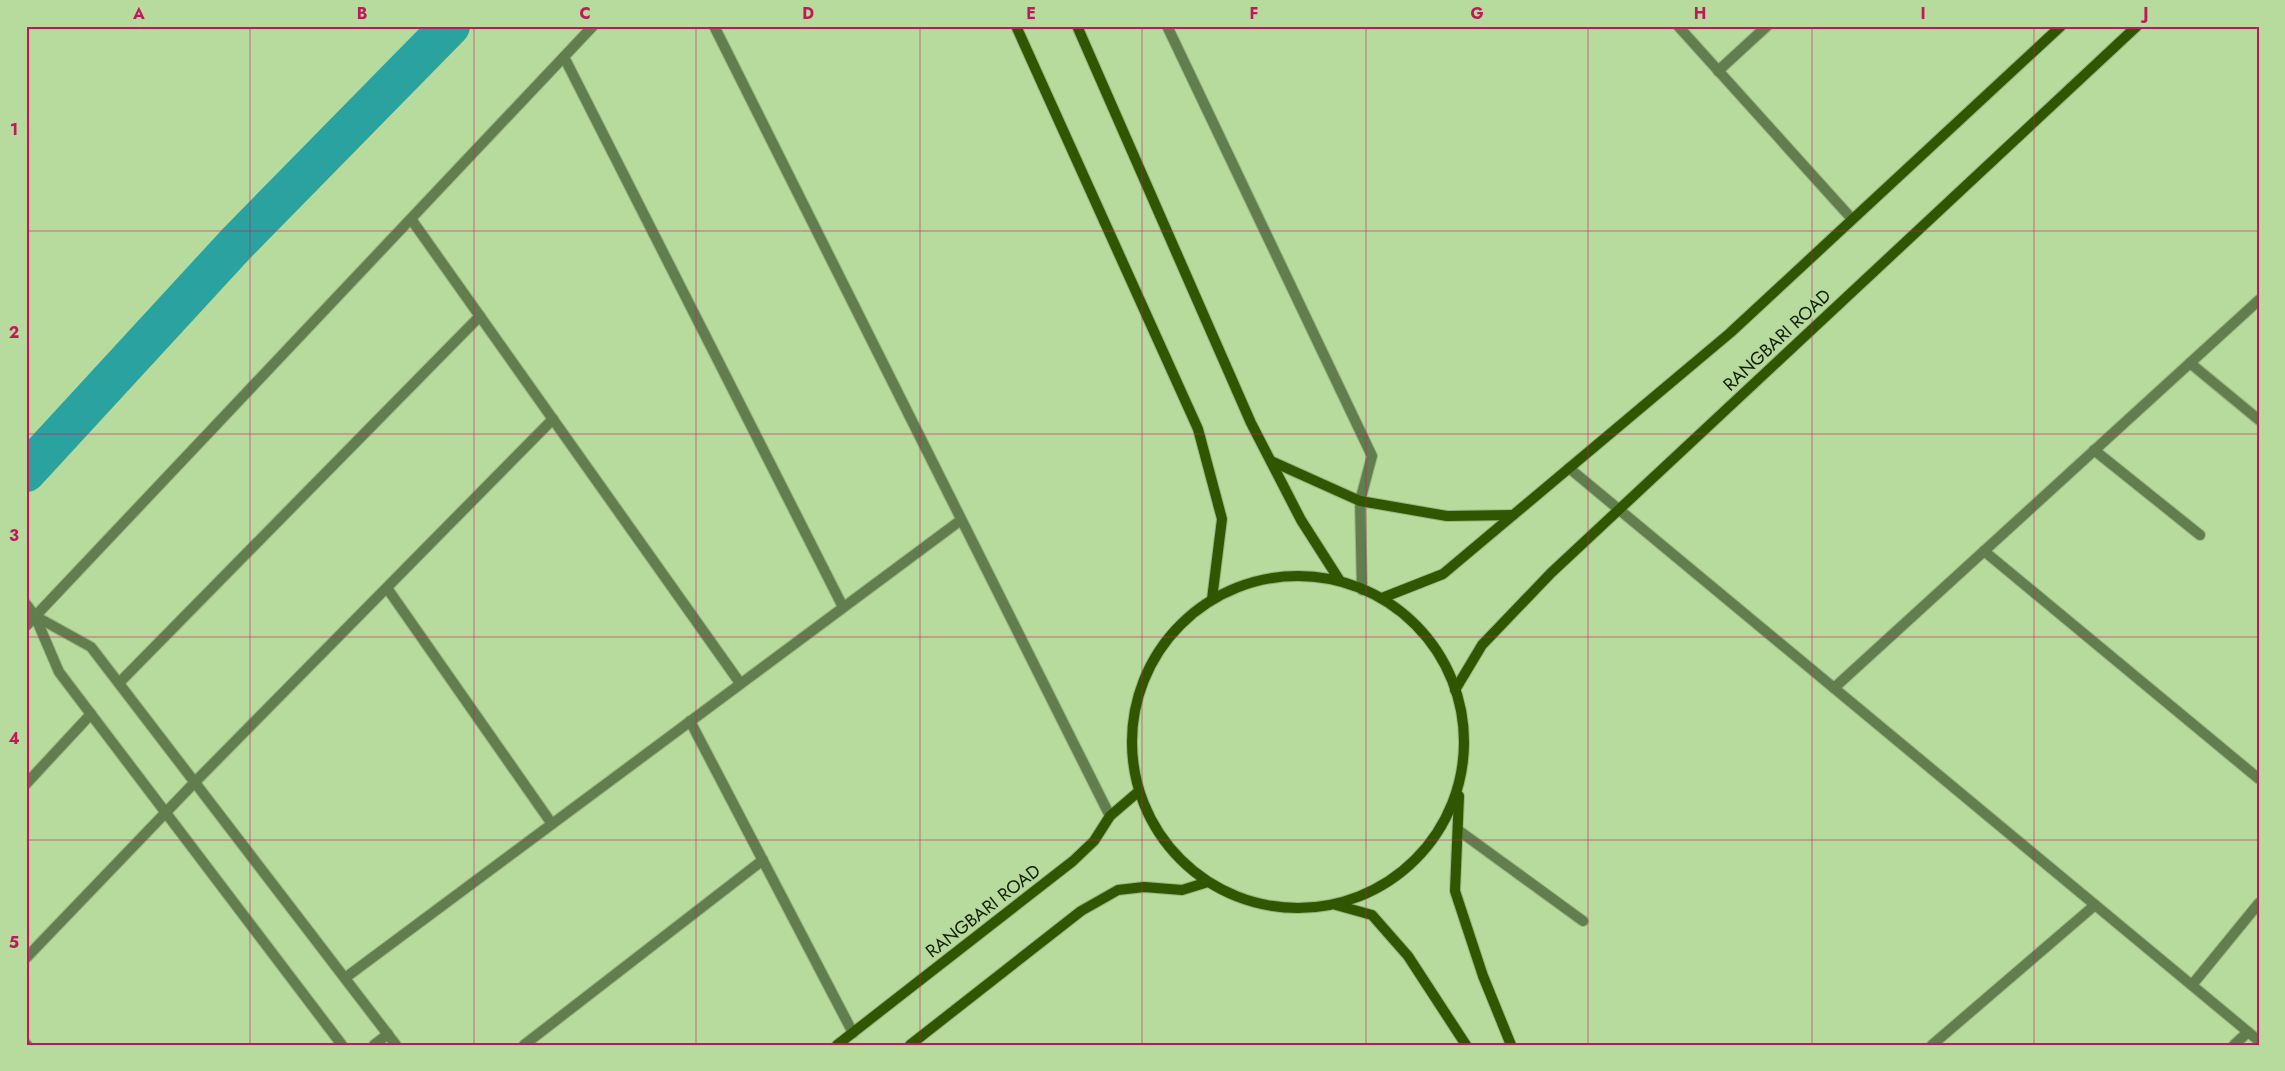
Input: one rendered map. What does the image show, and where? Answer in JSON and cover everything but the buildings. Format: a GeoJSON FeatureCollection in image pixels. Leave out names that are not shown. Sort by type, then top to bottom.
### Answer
{"type":"FeatureCollection","features":[{"type":"Feature","properties":{"kind":"street"},"geometry":{"type":"LineString","coordinates":[[26,626],[593,26]]}},
{"type":"Feature","properties":{"kind":"street"},"geometry":{"type":"LineString","coordinates":[[714,26],[1110,816]]}},
{"type":"Feature","properties":{"kind":"street"},"geometry":{"type":"LineString","coordinates":[[1016,26],[1198,429],[1222,519],[1212,599]]}},
{"type":"Feature","properties":{"kind":"street"},"geometry":{"type":"LineString","coordinates":[[1076,26],[1251,423],[1301,520],[1340,581]]}},
{"type":"Feature","properties":{"kind":"street"},"geometry":{"type":"LineString","coordinates":[[1167,26],[1372,456],[1360,501],[1362,590]]}},
{"type":"Feature","properties":{"kind":"street"},"geometry":{"type":"LineString","coordinates":[[1678,26],[1852,219]]}},
{"type":"Feature","properties":{"kind":"street"},"geometry":{"type":"LineString","coordinates":[[1718,71],[1767,26]]}},
{"type":"Feature","properties":{"kind":"street","name":"RANGBARI ROAD"},"geometry":{"type":"LineString","coordinates":[[1382,598],[1443,574],[1730,333],[2061,26]]}},
{"type":"Feature","properties":{"kind":"street","name":"RANGBARI ROAD"},"geometry":{"type":"LineString","coordinates":[[1455,690],[1482,645],[1551,573],[2137,26]]}},
{"type":"Feature","properties":{"kind":"street"},"geometry":{"type":"LineString","coordinates":[[564,57],[843,607]]}},
{"type":"Feature","properties":{"kind":"street"},"geometry":{"type":"LineString","coordinates":[[411,219],[740,683]]}},
{"type":"Feature","properties":{"kind":"street"},"geometry":{"type":"LineString","coordinates":[[1834,688],[2259,300]]}},
{"type":"Feature","properties":{"kind":"street"},"geometry":{"type":"LineString","coordinates":[[119,684],[480,316]]}},
{"type":"Feature","properties":{"kind":"street"},"geometry":{"type":"LineString","coordinates":[[2190,363],[2259,420]]}},
{"type":"Feature","properties":{"kind":"street"},"geometry":{"type":"LineString","coordinates":[[26,958],[195,782],[553,419]]}},
{"type":"Feature","properties":{"kind":"street"},"geometry":{"type":"LineString","coordinates":[[2094,450],[2200,535]]}},
{"type":"Feature","properties":{"kind":"street"},"geometry":{"type":"LineString","coordinates":[[1270,462],[1360,501],[1448,516],[1513,515]]}},
{"type":"Feature","properties":{"kind":"street"},"geometry":{"type":"LineString","coordinates":[[1569,468],[2259,1041]]}},
{"type":"Feature","properties":{"kind":"street"},"geometry":{"type":"LineString","coordinates":[[345,978],[961,520]]}},
{"type":"Feature","properties":{"kind":"street"},"geometry":{"type":"LineString","coordinates":[[1984,551],[2259,778]]}},
{"type":"Feature","properties":{"kind":"street"},"geometry":{"type":"LineString","coordinates":[[1459,790],[1440,830],[1413,864],[1377,890],[1336,905],[1292,910],[1248,902],[1208,882],[1178,858],[1155,827],[1138,792],[1131,748],[1135,704],[1151,662],[1177,627],[1212,599],[1252,582],[1297,576],[1340,581],[1382,598],[1417,626],[1444,661],[1460,702],[1465,746],[1459,790],[1455,891],[1483,976],[1511,1045]]}},
{"type":"Feature","properties":{"kind":"street"},"geometry":{"type":"LineString","coordinates":[[387,588],[552,824]]}},
{"type":"Feature","properties":{"kind":"street"},"geometry":{"type":"LineString","coordinates":[[26,604],[35,616],[59,672],[342,1045]]}},
{"type":"Feature","properties":{"kind":"street"},"geometry":{"type":"LineString","coordinates":[[35,616],[91,647],[396,1045]]}},
{"type":"Feature","properties":{"kind":"street"},"geometry":{"type":"LineString","coordinates":[[26,784],[91,714]]}},
{"type":"Feature","properties":{"kind":"street"},"geometry":{"type":"LineString","coordinates":[[690,721],[853,1033]]}},
{"type":"Feature","properties":{"kind":"street","name":"RANGBARI ROAD"},"geometry":{"type":"LineString","coordinates":[[837,1045],[1072,861],[1094,841],[1110,816],[1138,792]]}},
{"type":"Feature","properties":{"kind":"street"},"geometry":{"type":"LineString","coordinates":[[1458,830],[1583,921]]}},
{"type":"Feature","properties":{"kind":"street"},"geometry":{"type":"LineString","coordinates":[[524,1045],[762,860]]}},
{"type":"Feature","properties":{"kind":"street"},"geometry":{"type":"LineString","coordinates":[[910,1045],[1081,911],[1110,894],[1118,890],[1144,888],[1182,890],[1208,882]]}},
{"type":"Feature","properties":{"kind":"street"},"geometry":{"type":"LineString","coordinates":[[2192,985],[2259,903]]}},
{"type":"Feature","properties":{"kind":"street"},"geometry":{"type":"LineString","coordinates":[[1336,905],[1372,915],[1408,956],[1466,1045]]}},
{"type":"Feature","properties":{"kind":"street"},"geometry":{"type":"LineString","coordinates":[[1932,1045],[2095,905]]}},
{"type":"Feature","properties":{"kind":"street"},"geometry":{"type":"LineString","coordinates":[[2234,1045],[2248,1032]]}},
{"type":"Feature","properties":{"kind":"street"},"geometry":{"type":"LineString","coordinates":[[374,1045],[388,1034]]}},
{"type":"Feature","properties":{"kind":"waterway"},"geometry":{"type":"LineString","coordinates":[[26,472],[236,244],[450,26]]}}]}
